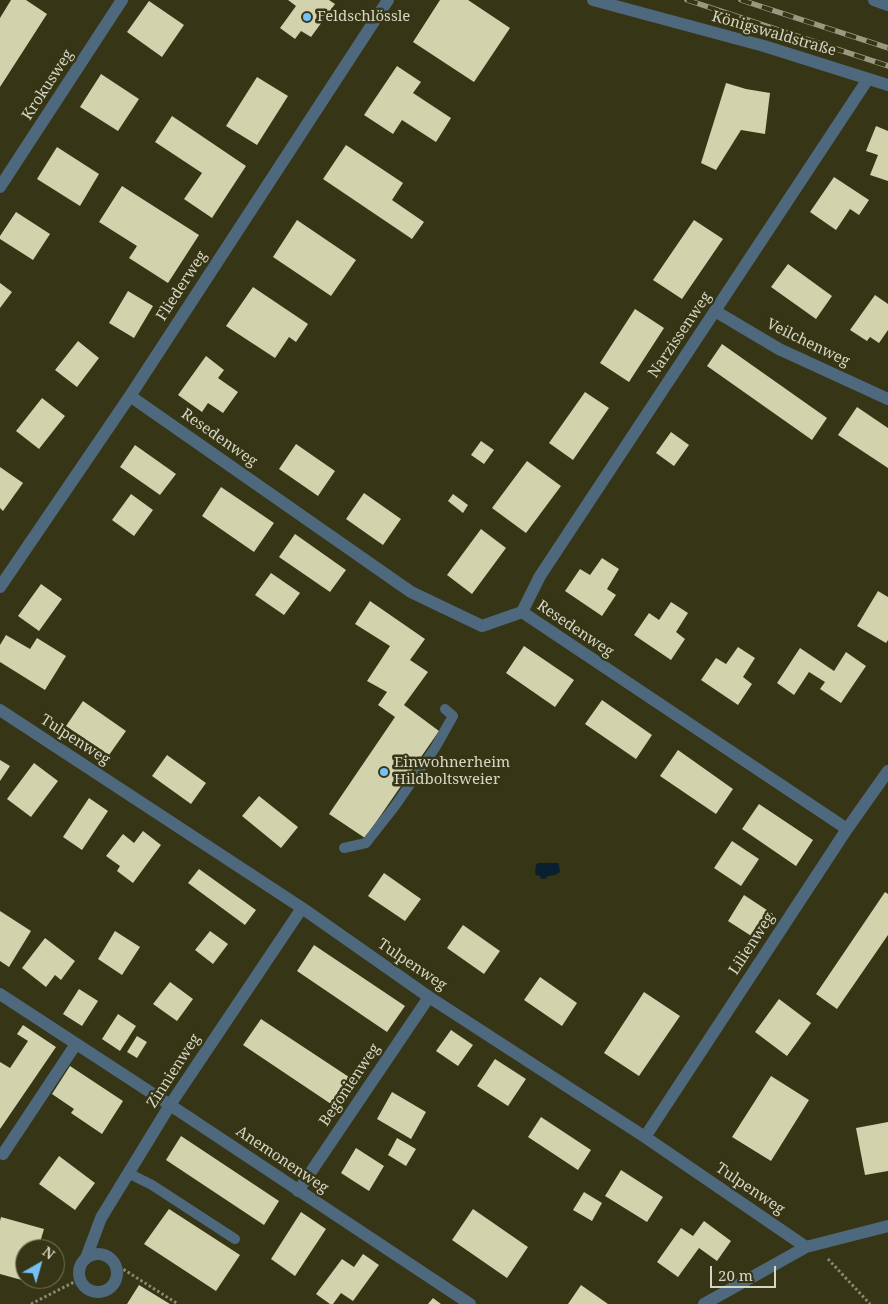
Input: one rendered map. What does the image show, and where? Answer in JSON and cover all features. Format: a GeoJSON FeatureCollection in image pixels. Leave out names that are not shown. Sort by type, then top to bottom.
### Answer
{"type":"FeatureCollection","features":[{"type":"Feature","properties":{"kind":"street","name":"Krokusweg"},"geometry":{"type":"LineString","coordinates":[[2,180],[122,0]]}},
{"type":"Feature","properties":{"kind":"street","name":"Fliederweg"},"geometry":{"type":"LineString","coordinates":[[0,587],[130,396],[388,0]]}},
{"type":"Feature","properties":{"kind":"street","name":"Königswaldstraße"},"geometry":{"type":"LineString","coordinates":[[593,0],[764,46],[888,85]]}},
{"type":"Feature","properties":{"kind":"street"},"geometry":{"type":"LineString","coordinates":[[874,0],[888,5]]}},
{"type":"Feature","properties":{"kind":"street","name":"Narzissenweg"},"geometry":{"type":"LineString","coordinates":[[522,612],[540,576],[868,79]]}},
{"type":"Feature","properties":{"kind":"street","name":"Veilchenweg"},"geometry":{"type":"LineString","coordinates":[[715,311],[779,349],[888,400]]}},
{"type":"Feature","properties":{"kind":"street","name":"Resedenweg"},"geometry":{"type":"LineString","coordinates":[[130,396],[411,592],[482,626],[522,612],[847,829]]}},
{"type":"Feature","properties":{"kind":"street","name":"Tulpenweg"},"geometry":{"type":"LineString","coordinates":[[0,710],[302,908],[430,997],[811,1246]]}},
{"type":"Feature","properties":{"kind":"street","name":"Lilienweg"},"geometry":{"type":"LineString","coordinates":[[645,1137],[847,829],[888,771]]}},
{"type":"Feature","properties":{"kind":"street","name":"Zinnienweg"},"geometry":{"type":"LineString","coordinates":[[86,1258],[101,1218],[128,1173],[170,1105],[302,908]]}},
{"type":"Feature","properties":{"kind":"street","name":"Anemonenweg"},"geometry":{"type":"LineString","coordinates":[[0,994],[470,1304]]}},
{"type":"Feature","properties":{"kind":"street","name":"Begonienweg"},"geometry":{"type":"LineString","coordinates":[[298,1191],[430,997]]}},
{"type":"Feature","properties":{"kind":"street"},"geometry":{"type":"LineString","coordinates":[[3,1154],[76,1044]]}},
{"type":"Feature","properties":{"kind":"street"},"geometry":{"type":"LineString","coordinates":[[704,1304],[811,1246],[888,1226]]}},
{"type":"Feature","properties":{"kind":"street"},"geometry":{"type":"LineString","coordinates":[[92,1255],[105,1255],[115,1264],[117,1270],[114,1283],[105,1291],[93,1291],[83,1285],[80,1279],[80,1267],[86,1258],[92,1255]]}},
{"type":"Feature","properties":{"kind":"lane"},"geometry":{"type":"LineString","coordinates":[[344,848],[366,843],[395,806],[435,748],[453,716],[444,709]]}},
{"type":"Feature","properties":{"kind":"lane"},"geometry":{"type":"LineString","coordinates":[[128,1173],[152,1185],[235,1239]]}},
{"type":"Feature","properties":{"kind":"path"},"geometry":{"type":"LineString","coordinates":[[811,1246],[870,1304]]}},
{"type":"Feature","properties":{"kind":"path"},"geometry":{"type":"LineString","coordinates":[[115,1264],[178,1304]]}},
{"type":"Feature","properties":{"kind":"path"},"geometry":{"type":"LineString","coordinates":[[31,1304],[80,1279]]}},
{"type":"Feature","properties":{"kind":"water"},"geometry":{"type":"Polygon","coordinates":[[[538,863],[558,863],[560,872],[541,879],[535,872],[538,863]]]}},
{"type":"Feature","properties":{"kind":"building"},"geometry":{"type":"Polygon","coordinates":[[[11,0],[26,0],[47,14],[0,87],[0,18],[11,0]]]}},
{"type":"Feature","properties":{"kind":"building","name":"Feldschlössle"},"geometry":{"type":"Polygon","coordinates":[[[288,0],[329,0],[335,4],[311,37],[301,31],[295,39],[280,28],[296,6],[288,0]]]}},
{"type":"Feature","properties":{"kind":"building"},"geometry":{"type":"Polygon","coordinates":[[[440,0],[468,0],[510,28],[474,82],[413,42],[440,0]]]}},
{"type":"Feature","properties":{"kind":"building"},"geometry":{"type":"Polygon","coordinates":[[[149,1],[184,25],[162,57],[127,32],[149,1]]]}},
{"type":"Feature","properties":{"kind":"building"},"geometry":{"type":"Polygon","coordinates":[[[397,66],[421,82],[413,93],[451,118],[436,142],[402,120],[393,134],[364,115],[397,66]]]}},
{"type":"Feature","properties":{"kind":"building"},"geometry":{"type":"Polygon","coordinates":[[[101,74],[139,99],[118,131],[80,107],[101,74]]]}},
{"type":"Feature","properties":{"kind":"building"},"geometry":{"type":"Polygon","coordinates":[[[257,77],[288,96],[257,145],[226,126],[257,77]]]}},
{"type":"Feature","properties":{"kind":"building"},"geometry":{"type":"Polygon","coordinates":[[[726,83],[770,93],[765,134],[741,130],[716,170],[701,163],[726,83]]]}},
{"type":"Feature","properties":{"kind":"building"},"geometry":{"type":"Polygon","coordinates":[[[172,116],[246,166],[212,218],[184,199],[202,173],[155,142],[172,116]]]}},
{"type":"Feature","properties":{"kind":"building"},"geometry":{"type":"Polygon","coordinates":[[[876,126],[888,131],[888,181],[870,175],[878,155],[866,151],[876,126]]]}},
{"type":"Feature","properties":{"kind":"building"},"geometry":{"type":"Polygon","coordinates":[[[346,145],[403,183],[392,200],[424,222],[412,239],[323,179],[346,145]]]}},
{"type":"Feature","properties":{"kind":"building"},"geometry":{"type":"Polygon","coordinates":[[[57,147],[99,174],[80,206],[37,179],[57,147]]]}},
{"type":"Feature","properties":{"kind":"building"},"geometry":{"type":"Polygon","coordinates":[[[834,177],[869,200],[859,215],[850,209],[836,230],[810,212],[834,177]]]}},
{"type":"Feature","properties":{"kind":"building"},"geometry":{"type":"Polygon","coordinates":[[[122,186],[199,235],[168,283],[129,258],[137,246],[99,222],[122,186]]]}},
{"type":"Feature","properties":{"kind":"building"},"geometry":{"type":"Polygon","coordinates":[[[16,212],[50,234],[33,260],[0,239],[0,236],[16,212]]]}},
{"type":"Feature","properties":{"kind":"building"},"geometry":{"type":"Polygon","coordinates":[[[297,220],[356,260],[331,296],[273,257],[297,220]]]}},
{"type":"Feature","properties":{"kind":"building"},"geometry":{"type":"Polygon","coordinates":[[[694,220],[723,239],[682,299],[653,280],[694,220]]]}},
{"type":"Feature","properties":{"kind":"building"},"geometry":{"type":"Polygon","coordinates":[[[788,264],[832,296],[816,319],[771,287],[788,264]]]}},
{"type":"Feature","properties":{"kind":"building"},"geometry":{"type":"Polygon","coordinates":[[[0,283],[12,292],[0,308],[0,283]]]}},
{"type":"Feature","properties":{"kind":"building"},"geometry":{"type":"Polygon","coordinates":[[[253,287],[308,324],[296,342],[289,337],[275,358],[226,326],[253,287]]]}},
{"type":"Feature","properties":{"kind":"building"},"geometry":{"type":"Polygon","coordinates":[[[128,291],[153,306],[134,338],[109,323],[128,291]]]}},
{"type":"Feature","properties":{"kind":"building"},"geometry":{"type":"Polygon","coordinates":[[[875,295],[888,304],[888,330],[879,343],[870,337],[867,341],[850,330],[875,295]]]}},
{"type":"Feature","properties":{"kind":"building"},"geometry":{"type":"Polygon","coordinates":[[[635,309],[664,328],[629,382],[600,363],[635,309]]]}},
{"type":"Feature","properties":{"kind":"building"},"geometry":{"type":"Polygon","coordinates":[[[78,341],[99,358],[77,387],[55,370],[78,341]]]}},
{"type":"Feature","properties":{"kind":"building"},"geometry":{"type":"Polygon","coordinates":[[[722,344],[827,418],[812,440],[707,366],[722,344]]]}},
{"type":"Feature","properties":{"kind":"building"},"geometry":{"type":"Polygon","coordinates":[[[206,356],[224,370],[218,378],[238,392],[223,413],[208,403],[202,412],[178,395],[206,356]]]}},
{"type":"Feature","properties":{"kind":"building"},"geometry":{"type":"Polygon","coordinates":[[[585,392],[609,408],[573,460],[549,443],[585,392]]]}},
{"type":"Feature","properties":{"kind":"building"},"geometry":{"type":"Polygon","coordinates":[[[42,398],[65,416],[39,449],[16,431],[42,398]]]}},
{"type":"Feature","properties":{"kind":"building"},"geometry":{"type":"Polygon","coordinates":[[[857,407],[888,428],[888,468],[838,435],[857,407]]]}},
{"type":"Feature","properties":{"kind":"building"},"geometry":{"type":"Polygon","coordinates":[[[671,432],[689,445],[674,466],[656,453],[671,432]]]}},
{"type":"Feature","properties":{"kind":"building"},"geometry":{"type":"Polygon","coordinates":[[[481,441],[494,450],[484,464],[471,455],[481,441]]]}},
{"type":"Feature","properties":{"kind":"building"},"geometry":{"type":"Polygon","coordinates":[[[296,444],[335,471],[318,496],[279,469],[296,444]]]}},
{"type":"Feature","properties":{"kind":"building"},"geometry":{"type":"Polygon","coordinates":[[[135,445],[176,474],[160,495],[120,467],[135,445]]]}},
{"type":"Feature","properties":{"kind":"building"},"geometry":{"type":"Polygon","coordinates":[[[527,461],[561,486],[526,533],[492,508],[527,461]]]}},
{"type":"Feature","properties":{"kind":"building"},"geometry":{"type":"Polygon","coordinates":[[[0,467],[23,483],[3,511],[0,508],[0,467]]]}},
{"type":"Feature","properties":{"kind":"building"},"geometry":{"type":"Polygon","coordinates":[[[221,487],[274,523],[254,552],[202,516],[221,487]]]}},
{"type":"Feature","properties":{"kind":"building"},"geometry":{"type":"Polygon","coordinates":[[[364,493],[401,519],[383,545],[346,519],[364,493]]]}},
{"type":"Feature","properties":{"kind":"building"},"geometry":{"type":"Polygon","coordinates":[[[131,494],[153,510],[134,536],[112,520],[131,494]]]}},
{"type":"Feature","properties":{"kind":"building"},"geometry":{"type":"Polygon","coordinates":[[[453,494],[468,505],[463,513],[448,501],[453,494]]]}},
{"type":"Feature","properties":{"kind":"building"},"geometry":{"type":"Polygon","coordinates":[[[481,529],[506,548],[472,594],[447,575],[481,529]]]}},
{"type":"Feature","properties":{"kind":"building"},"geometry":{"type":"Polygon","coordinates":[[[295,534],[346,570],[330,592],[279,557],[295,534]]]}},
{"type":"Feature","properties":{"kind":"building"},"geometry":{"type":"Polygon","coordinates":[[[602,558],[619,569],[607,589],[616,595],[602,616],[565,591],[580,569],[590,575],[602,558]]]}},
{"type":"Feature","properties":{"kind":"building"},"geometry":{"type":"Polygon","coordinates":[[[271,573],[300,593],[284,615],[255,595],[271,573]]]}},
{"type":"Feature","properties":{"kind":"building"},"geometry":{"type":"Polygon","coordinates":[[[41,584],[62,599],[39,631],[18,616],[41,584]]]}},
{"type":"Feature","properties":{"kind":"building"},"geometry":{"type":"Polygon","coordinates":[[[878,591],[888,597],[888,640],[886,643],[857,626],[878,591]]]}},
{"type":"Feature","properties":{"kind":"building"},"geometry":{"type":"Polygon","coordinates":[[[370,601],[425,639],[410,660],[428,672],[404,705],[439,731],[365,838],[329,814],[395,717],[378,705],[387,692],[367,681],[390,646],[355,624],[370,601]]]}},
{"type":"Feature","properties":{"kind":"building"},"geometry":{"type":"Polygon","coordinates":[[[671,602],[688,613],[676,632],[685,639],[671,660],[634,635],[649,613],[659,620],[671,602]]]}},
{"type":"Feature","properties":{"kind":"building"},"geometry":{"type":"Polygon","coordinates":[[[6,635],[30,649],[37,638],[66,656],[45,690],[0,662],[0,645],[6,635]]]}},
{"type":"Feature","properties":{"kind":"building"},"geometry":{"type":"Polygon","coordinates":[[[524,646],[574,680],[555,707],[506,673],[524,646]]]}},
{"type":"Feature","properties":{"kind":"building"},"geometry":{"type":"Polygon","coordinates":[[[738,647],[755,658],[743,677],[752,684],[738,705],[701,680],[716,658],[726,664],[738,647]]]}},
{"type":"Feature","properties":{"kind":"building"},"geometry":{"type":"Polygon","coordinates":[[[800,648],[834,671],[846,652],[866,666],[841,703],[820,689],[825,682],[809,672],[794,695],[777,683],[800,648]]]}},
{"type":"Feature","properties":{"kind":"building"},"geometry":{"type":"Polygon","coordinates":[[[602,700],[652,735],[636,759],[585,724],[602,700]]]}},
{"type":"Feature","properties":{"kind":"building"},"geometry":{"type":"Polygon","coordinates":[[[83,701],[126,731],[109,755],[66,726],[83,701]]]}},
{"type":"Feature","properties":{"kind":"building"},"geometry":{"type":"Polygon","coordinates":[[[678,750],[733,789],[716,814],[660,776],[678,750]]]}},
{"type":"Feature","properties":{"kind":"building"},"geometry":{"type":"Polygon","coordinates":[[[167,755],[206,783],[191,804],[152,776],[167,755]]]}},
{"type":"Feature","properties":{"kind":"building"},"geometry":{"type":"Polygon","coordinates":[[[0,760],[10,766],[0,781],[0,760]]]}},
{"type":"Feature","properties":{"kind":"building"},"geometry":{"type":"Polygon","coordinates":[[[34,763],[58,781],[31,817],[7,799],[34,763]]]}},
{"type":"Feature","properties":{"kind":"building"},"geometry":{"type":"Polygon","coordinates":[[[259,796],[298,827],[281,848],[242,816],[259,796]]]}},
{"type":"Feature","properties":{"kind":"building"},"geometry":{"type":"Polygon","coordinates":[[[89,798],[108,811],[82,850],[63,837],[89,798]]]}},
{"type":"Feature","properties":{"kind":"building"},"geometry":{"type":"Polygon","coordinates":[[[759,804],[813,840],[796,866],[742,829],[759,804]]]}},
{"type":"Feature","properties":{"kind":"building"},"geometry":{"type":"Polygon","coordinates":[[[143,831],[161,845],[133,883],[117,871],[120,866],[106,856],[123,834],[134,843],[143,831]]]}},
{"type":"Feature","properties":{"kind":"building"},"geometry":{"type":"Polygon","coordinates":[[[732,841],[759,859],[741,886],[714,868],[732,841]]]}},
{"type":"Feature","properties":{"kind":"building"},"geometry":{"type":"Polygon","coordinates":[[[199,869],[256,910],[245,925],[188,883],[199,869]]]}},
{"type":"Feature","properties":{"kind":"building"},"geometry":{"type":"Polygon","coordinates":[[[384,873],[421,899],[405,921],[368,896],[384,873]]]}},
{"type":"Feature","properties":{"kind":"building"},"geometry":{"type":"Polygon","coordinates":[[[885,892],[888,894],[888,935],[837,1009],[816,994],[885,892]]]}},
{"type":"Feature","properties":{"kind":"building"},"geometry":{"type":"Polygon","coordinates":[[[744,895],[773,914],[756,939],[728,921],[744,895]]]}},
{"type":"Feature","properties":{"kind":"building"},"geometry":{"type":"Polygon","coordinates":[[[0,911],[31,931],[9,967],[0,961],[0,911]]]}},
{"type":"Feature","properties":{"kind":"building"},"geometry":{"type":"Polygon","coordinates":[[[463,925],[500,951],[484,974],[447,948],[463,925]]]}},
{"type":"Feature","properties":{"kind":"building"},"geometry":{"type":"Polygon","coordinates":[[[115,931],[140,947],[122,975],[98,959],[115,931]]]}},
{"type":"Feature","properties":{"kind":"building"},"geometry":{"type":"Polygon","coordinates":[[[210,931],[228,944],[213,964],[195,950],[210,931]]]}},
{"type":"Feature","properties":{"kind":"building"},"geometry":{"type":"Polygon","coordinates":[[[45,938],[75,961],[61,980],[55,975],[46,987],[22,968],[45,938]]]}},
{"type":"Feature","properties":{"kind":"building"},"geometry":{"type":"Polygon","coordinates":[[[314,945],[405,1006],[387,1032],[297,971],[314,945]]]}},
{"type":"Feature","properties":{"kind":"building"},"geometry":{"type":"Polygon","coordinates":[[[540,977],[577,1003],[562,1026],[524,1000],[540,977]]]}},
{"type":"Feature","properties":{"kind":"building"},"geometry":{"type":"Polygon","coordinates":[[[170,982],[193,999],[177,1021],[153,1004],[170,982]]]}},
{"type":"Feature","properties":{"kind":"building"},"geometry":{"type":"Polygon","coordinates":[[[79,989],[98,1001],[82,1026],[63,1014],[79,989]]]}},
{"type":"Feature","properties":{"kind":"building"},"geometry":{"type":"Polygon","coordinates":[[[644,992],[680,1016],[639,1076],[604,1053],[644,992]]]}},
{"type":"Feature","properties":{"kind":"building"},"geometry":{"type":"Polygon","coordinates":[[[779,999],[811,1023],[787,1056],[755,1032],[779,999]]]}},
{"type":"Feature","properties":{"kind":"building"},"geometry":{"type":"Polygon","coordinates":[[[118,1014],[136,1026],[120,1051],[102,1039],[118,1014]]]}},
{"type":"Feature","properties":{"kind":"building"},"geometry":{"type":"Polygon","coordinates":[[[261,1019],[355,1081],[337,1108],[243,1045],[261,1019]]]}},
{"type":"Feature","properties":{"kind":"building"},"geometry":{"type":"Polygon","coordinates":[[[23,1025],[56,1047],[0,1129],[0,1062],[10,1068],[28,1041],[17,1034],[23,1025]]]}},
{"type":"Feature","properties":{"kind":"building"},"geometry":{"type":"Polygon","coordinates":[[[451,1030],[473,1045],[458,1066],[436,1051],[451,1030]]]}},
{"type":"Feature","properties":{"kind":"building"},"geometry":{"type":"Polygon","coordinates":[[[137,1036],[147,1042],[137,1058],[127,1052],[137,1036]]]}},
{"type":"Feature","properties":{"kind":"building"},"geometry":{"type":"Polygon","coordinates":[[[495,1059],[526,1079],[508,1106],[477,1086],[495,1059]]]}},
{"type":"Feature","properties":{"kind":"building"},"geometry":{"type":"Polygon","coordinates":[[[70,1066],[123,1101],[102,1134],[71,1113],[74,1109],[52,1094],[70,1066]]]}},
{"type":"Feature","properties":{"kind":"building"},"geometry":{"type":"Polygon","coordinates":[[[771,1076],[809,1100],[771,1161],[732,1137],[771,1076]]]}},
{"type":"Feature","properties":{"kind":"building"},"geometry":{"type":"Polygon","coordinates":[[[392,1092],[426,1112],[411,1139],[377,1119],[392,1092]]]}},
{"type":"Feature","properties":{"kind":"building"},"geometry":{"type":"Polygon","coordinates":[[[541,1117],[591,1150],[578,1170],[528,1137],[541,1117]]]}},
{"type":"Feature","properties":{"kind":"building"},"geometry":{"type":"Polygon","coordinates":[[[888,1122],[888,1171],[865,1175],[856,1128],[888,1122]]]}},
{"type":"Feature","properties":{"kind":"building"},"geometry":{"type":"Polygon","coordinates":[[[181,1136],[279,1201],[264,1225],[166,1160],[181,1136]]]}},
{"type":"Feature","properties":{"kind":"building"},"geometry":{"type":"Polygon","coordinates":[[[397,1138],[416,1149],[406,1166],[388,1155],[397,1138]]]}},
{"type":"Feature","properties":{"kind":"building"},"geometry":{"type":"Polygon","coordinates":[[[356,1148],[384,1166],[369,1191],[341,1173],[356,1148]]]}},
{"type":"Feature","properties":{"kind":"building"},"geometry":{"type":"Polygon","coordinates":[[[59,1156],[95,1183],[75,1210],[39,1184],[59,1156]]]}},
{"type":"Feature","properties":{"kind":"building"},"geometry":{"type":"Polygon","coordinates":[[[621,1170],[663,1197],[647,1222],[605,1196],[621,1170]]]}},
{"type":"Feature","properties":{"kind":"building"},"geometry":{"type":"Polygon","coordinates":[[[584,1192],[602,1203],[592,1221],[573,1210],[584,1192]]]}},
{"type":"Feature","properties":{"kind":"building"},"geometry":{"type":"Polygon","coordinates":[[[169,1209],[240,1255],[216,1291],[144,1244],[169,1209]]]}},
{"type":"Feature","properties":{"kind":"building"},"geometry":{"type":"Polygon","coordinates":[[[473,1209],[528,1247],[507,1278],[452,1240],[473,1209]]]}},
{"type":"Feature","properties":{"kind":"building"},"geometry":{"type":"Polygon","coordinates":[[[301,1212],[326,1229],[295,1276],[271,1259],[301,1212]]]}},
{"type":"Feature","properties":{"kind":"building"},"geometry":{"type":"Polygon","coordinates":[[[1,1217],[44,1229],[41,1239],[15,1239],[15,1278],[0,1274],[1,1217]]]}},
{"type":"Feature","properties":{"kind":"building"},"geometry":{"type":"Polygon","coordinates":[[[704,1221],[731,1241],[717,1261],[699,1248],[678,1277],[657,1262],[681,1228],[693,1236],[704,1221]]]}},
{"type":"Feature","properties":{"kind":"building"},"geometry":{"type":"Polygon","coordinates":[[[363,1254],[379,1265],[353,1301],[341,1293],[333,1304],[330,1304],[316,1294],[342,1259],[354,1267],[363,1254]]]}},
{"type":"Feature","properties":{"kind":"building"},"geometry":{"type":"Polygon","coordinates":[[[139,1285],[170,1304],[127,1304],[139,1285]]]}},
{"type":"Feature","properties":{"kind":"building"},"geometry":{"type":"Polygon","coordinates":[[[581,1285],[608,1304],[568,1304],[581,1285]]]}},
{"type":"Feature","properties":{"kind":"building"},"geometry":{"type":"Polygon","coordinates":[[[433,1298],[441,1304],[428,1304],[433,1298]]]}},
{"type":"Feature","properties":{"kind":"railway"},"geometry":{"type":"LineString","coordinates":[[687,0],[888,66]]}},
{"type":"Feature","properties":{"kind":"railway"},"geometry":{"type":"LineString","coordinates":[[741,0],[888,48]]}},
{"type":"Feature","properties":{"kind":"place","name":"Feldschlössle"},"geometry":{"type":"Point","coordinates":[307,17]}},
{"type":"Feature","properties":{"kind":"place","name":"Einwohnerheim Hildboltsweier"},"geometry":{"type":"Point","coordinates":[384,772]}}]}
